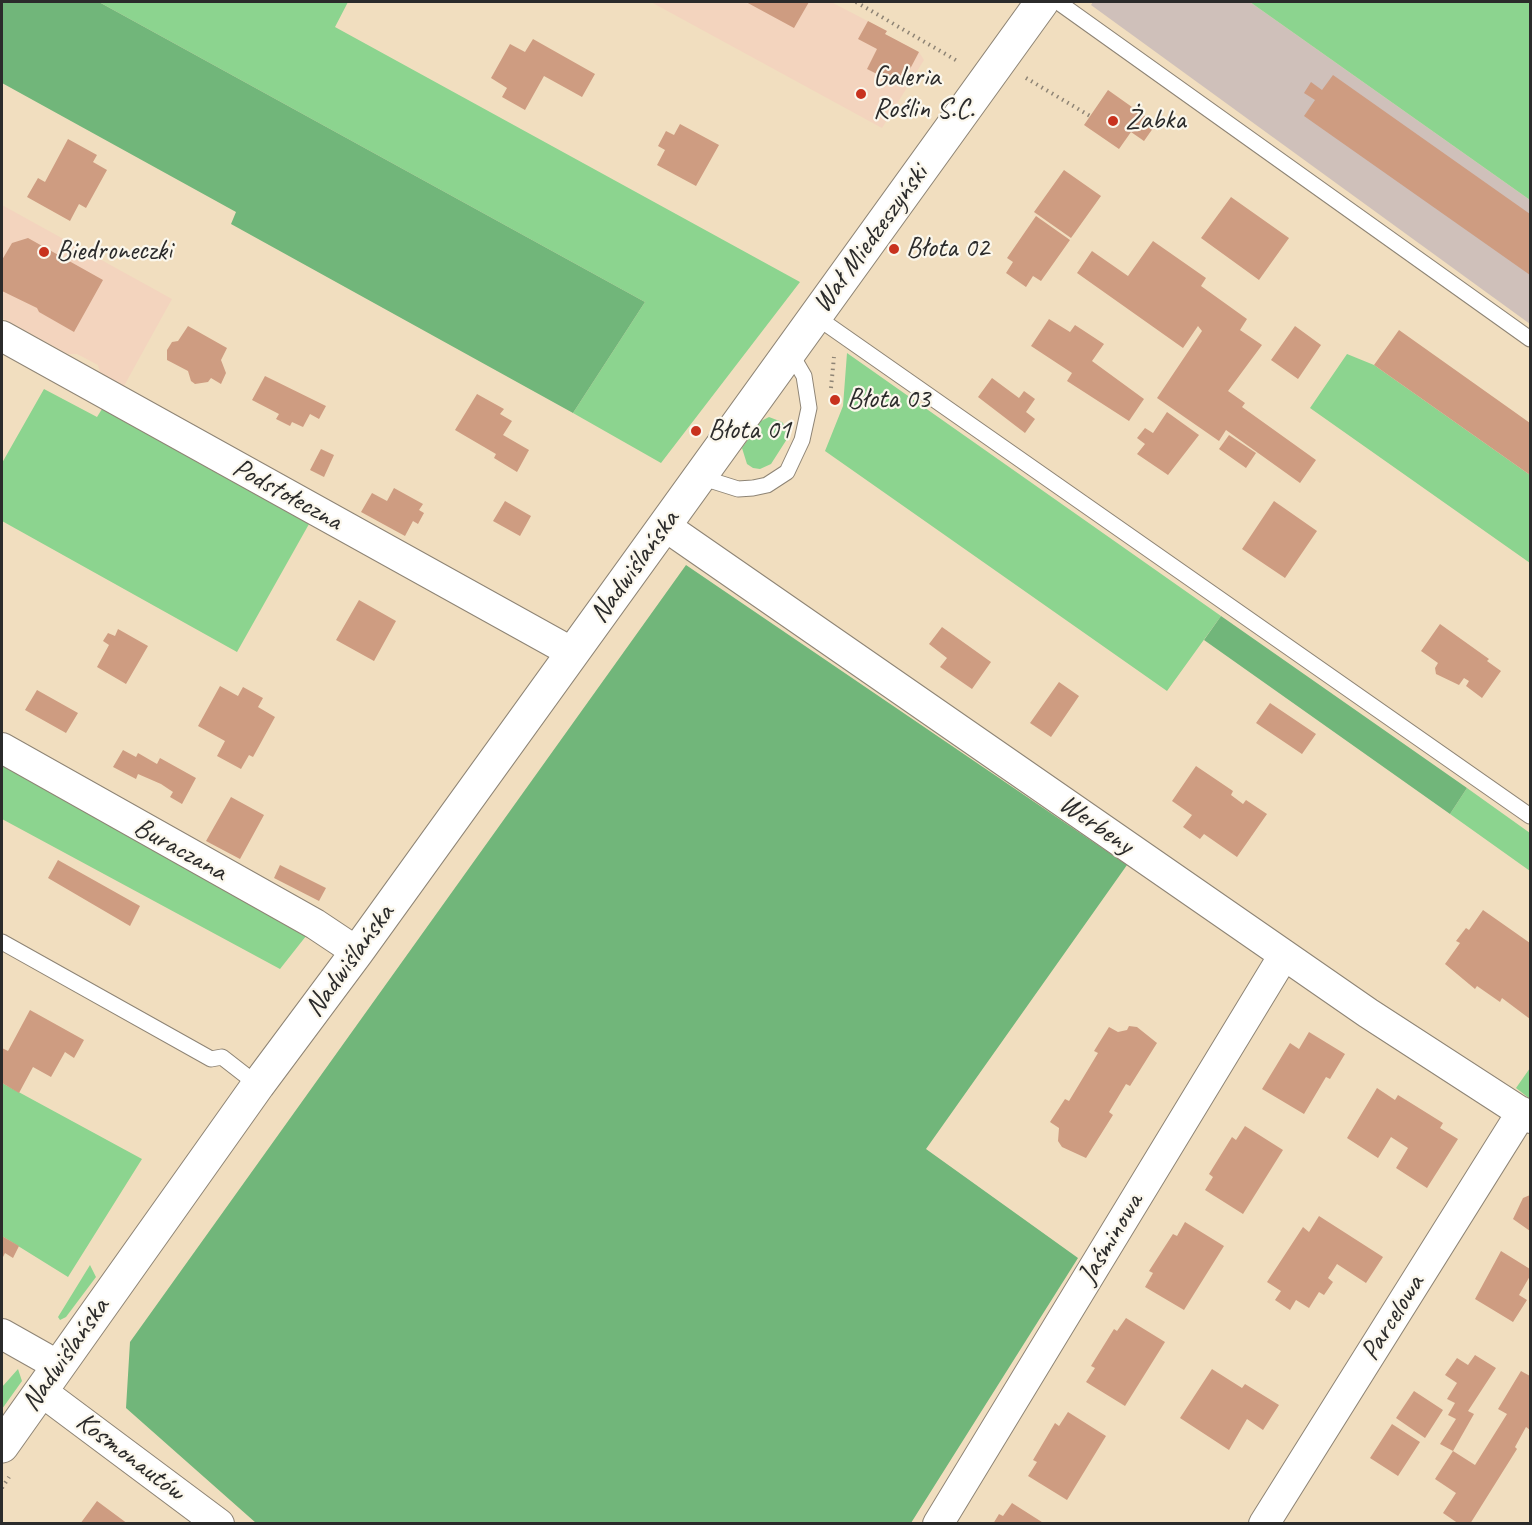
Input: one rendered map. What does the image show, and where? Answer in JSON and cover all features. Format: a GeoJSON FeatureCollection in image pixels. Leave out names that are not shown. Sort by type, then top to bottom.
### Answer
{"type":"FeatureCollection","features":[{"type":"Feature","properties":{"kind":"main road","name":"Wał Miedzeszyński"},"geometry":{"type":"LineString","coordinates":[[700,477],[790,352],[825,323],[986,78],[1042,2]]}},
{"type":"Feature","properties":{"kind":"main road","name":"Nadwiślańska"},"geometry":{"type":"LineString","coordinates":[[2,1446],[258,1085],[357,952],[700,477]]}},
{"type":"Feature","properties":{"kind":"street","name":"Podstołeczna"},"geometry":{"type":"LineString","coordinates":[[2,336],[573,653]]}},
{"type":"Feature","properties":{"kind":"street","name":"Werbeny"},"geometry":{"type":"LineString","coordinates":[[665,526],[1368,1013],[1526,1115]]}},
{"type":"Feature","properties":{"kind":"street","name":"Buraczana"},"geometry":{"type":"LineString","coordinates":[[2,748],[315,924],[357,952]]}},
{"type":"Feature","properties":{"kind":"street","name":"Jaśminowa"},"geometry":{"type":"LineString","coordinates":[[938,1524],[1284,955]]}},
{"type":"Feature","properties":{"kind":"street","name":"Parcelowa"},"geometry":{"type":"LineString","coordinates":[[1264,1524],[1526,1115]]}},
{"type":"Feature","properties":{"kind":"street","name":"Kosmonautów"},"geometry":{"type":"LineString","coordinates":[[2,1334],[49,1378],[219,1524]]}},
{"type":"Feature","properties":{"kind":"lane"},"geometry":{"type":"LineString","coordinates":[[1058,2],[1530,339]]}},
{"type":"Feature","properties":{"kind":"lane"},"geometry":{"type":"LineString","coordinates":[[825,323],[1530,816]]}},
{"type":"Feature","properties":{"kind":"lane"},"geometry":{"type":"LineString","coordinates":[[700,477],[738,489],[767,484],[787,472],[802,440],[808,408],[804,376],[790,352]]}},
{"type":"Feature","properties":{"kind":"lane"},"geometry":{"type":"LineString","coordinates":[[2,942],[211,1059],[222,1057],[258,1085]]}},
{"type":"Feature","properties":{"kind":"path"},"geometry":{"type":"LineString","coordinates":[[856,2],[986,78]]}},
{"type":"Feature","properties":{"kind":"path"},"geometry":{"type":"LineString","coordinates":[[1023,76],[1090,116]]}},
{"type":"Feature","properties":{"kind":"path"},"geometry":{"type":"LineString","coordinates":[[825,323],[830,394]]}},
{"type":"Feature","properties":{"kind":"shaded area","name":"Galeria Roślin S.C."},"geometry":{"type":"Polygon","coordinates":[[[651,2],[831,2],[887,31],[885,34],[919,52],[924,60],[882,128],[651,2]]]}},
{"type":"Feature","properties":{"kind":"shaded area"},"geometry":{"type":"Polygon","coordinates":[[[1093,2],[1250,2],[1530,200],[1530,324],[1091,5],[1093,2]]]}},
{"type":"Feature","properties":{"kind":"shaded area","name":"Biedroneczki"},"geometry":{"type":"Polygon","coordinates":[[[2,205],[172,299],[124,386],[101,376],[98,365],[77,354],[68,354],[2,318],[2,205]]]}},
{"type":"Feature","properties":{"kind":"green space"},"geometry":{"type":"Polygon","coordinates":[[[2,2],[99,2],[645,302],[573,413],[231,224],[236,212],[2,83],[2,2]]]}},
{"type":"Feature","properties":{"kind":"green space"},"geometry":{"type":"Polygon","coordinates":[[[99,2],[348,2],[335,27],[800,282],[661,463],[573,413],[645,302],[99,2]]]}},
{"type":"Feature","properties":{"kind":"green space"},"geometry":{"type":"Polygon","coordinates":[[[1250,2],[1530,2],[1530,200],[1250,2]]]}},
{"type":"Feature","properties":{"kind":"green space"},"geometry":{"type":"Polygon","coordinates":[[[847,353],[1221,616],[1167,691],[825,451],[843,406],[847,353]]]}},
{"type":"Feature","properties":{"kind":"green space"},"geometry":{"type":"Polygon","coordinates":[[[1347,354],[1374,365],[1530,475],[1530,563],[1310,408],[1347,354]]]}},
{"type":"Feature","properties":{"kind":"green space"},"geometry":{"type":"Polygon","coordinates":[[[44,389],[97,417],[102,409],[309,524],[237,652],[2,521],[2,463],[44,389]]]}},
{"type":"Feature","properties":{"kind":"green space"},"geometry":{"type":"Polygon","coordinates":[[[769,417],[782,422],[786,427],[787,439],[771,464],[760,469],[753,468],[747,464],[742,448],[761,421],[769,417]]]}},
{"type":"Feature","properties":{"kind":"green space"},"geometry":{"type":"Polygon","coordinates":[[[686,565],[1127,865],[926,1149],[1078,1258],[911,1523],[256,1523],[126,1408],[130,1342],[686,565]]]}},
{"type":"Feature","properties":{"kind":"green space"},"geometry":{"type":"Polygon","coordinates":[[[1221,616],[1467,788],[1450,814],[1204,640],[1221,616]]]}},
{"type":"Feature","properties":{"kind":"green space"},"geometry":{"type":"Polygon","coordinates":[[[2,759],[310,931],[280,969],[2,819],[2,759]]]}},
{"type":"Feature","properties":{"kind":"green space"},"geometry":{"type":"Polygon","coordinates":[[[1467,788],[1530,833],[1530,871],[1450,814],[1467,788]]]}},
{"type":"Feature","properties":{"kind":"green space"},"geometry":{"type":"Polygon","coordinates":[[[1530,1068],[1530,1099],[1516,1088],[1530,1068]]]}},
{"type":"Feature","properties":{"kind":"green space"},"geometry":{"type":"Polygon","coordinates":[[[2,1083],[142,1159],[68,1277],[2,1236],[2,1083]]]}},
{"type":"Feature","properties":{"kind":"green space"},"geometry":{"type":"Polygon","coordinates":[[[90,1265],[96,1277],[66,1317],[60,1320],[58,1317],[90,1265]]]}},
{"type":"Feature","properties":{"kind":"green space"},"geometry":{"type":"Polygon","coordinates":[[[18,1369],[22,1381],[2,1409],[2,1387],[18,1369]]]}},
{"type":"Feature","properties":{"kind":"building"},"geometry":{"type":"Polygon","coordinates":[[[746,2],[809,2],[794,28],[746,2]]]}},
{"type":"Feature","properties":{"kind":"building"},"geometry":{"type":"Polygon","coordinates":[[[868,21],[887,31],[885,34],[919,52],[901,86],[867,69],[877,49],[858,39],[868,21]]]}},
{"type":"Feature","properties":{"kind":"building"},"geometry":{"type":"Polygon","coordinates":[[[533,39],[595,74],[582,97],[544,76],[525,110],[502,97],[507,88],[491,78],[510,44],[525,52],[533,39]]]}},
{"type":"Feature","properties":{"kind":"building"},"geometry":{"type":"Polygon","coordinates":[[[1333,75],[1530,214],[1530,275],[1304,116],[1315,100],[1304,93],[1311,82],[1322,90],[1333,75]]]}},
{"type":"Feature","properties":{"kind":"building","name":"Żabka"},"geometry":{"type":"Polygon","coordinates":[[[1108,90],[1156,124],[1144,141],[1131,132],[1119,149],[1084,125],[1108,90]]]}},
{"type":"Feature","properties":{"kind":"building"},"geometry":{"type":"Polygon","coordinates":[[[680,124],[719,145],[696,186],[657,165],[665,150],[658,146],[666,131],[674,135],[680,124]]]}},
{"type":"Feature","properties":{"kind":"building"},"geometry":{"type":"Polygon","coordinates":[[[68,139],[97,155],[93,162],[107,170],[86,208],[79,204],[70,221],[27,197],[38,178],[45,182],[68,139]]]}},
{"type":"Feature","properties":{"kind":"building"},"geometry":{"type":"Polygon","coordinates":[[[1064,170],[1101,196],[1071,238],[1034,212],[1064,170]]]}},
{"type":"Feature","properties":{"kind":"building"},"geometry":{"type":"Polygon","coordinates":[[[1231,197],[1289,238],[1259,280],[1201,238],[1231,197]]]}},
{"type":"Feature","properties":{"kind":"building"},"geometry":{"type":"Polygon","coordinates":[[[1036,216],[1070,240],[1041,281],[1033,276],[1026,287],[1006,273],[1013,262],[1007,258],[1036,216]]]}},
{"type":"Feature","properties":{"kind":"building"},"geometry":{"type":"Polygon","coordinates":[[[28,238],[103,280],[74,332],[39,312],[37,308],[2,291],[2,260],[12,243],[28,238]]]}},
{"type":"Feature","properties":{"kind":"building"},"geometry":{"type":"Polygon","coordinates":[[[1153,241],[1206,278],[1201,286],[1247,319],[1240,330],[1262,345],[1228,391],[1245,403],[1242,407],[1316,460],[1300,483],[1226,430],[1219,441],[1157,398],[1202,331],[1198,326],[1183,348],[1077,273],[1092,251],[1128,276],[1153,241]]]}},
{"type":"Feature","properties":{"kind":"building"},"geometry":{"type":"Polygon","coordinates":[[[1049,319],[1070,332],[1075,325],[1104,344],[1092,361],[1144,399],[1129,421],[1067,381],[1072,373],[1031,346],[1049,319]]]}},
{"type":"Feature","properties":{"kind":"building"},"geometry":{"type":"Polygon","coordinates":[[[188,326],[227,348],[221,360],[226,373],[221,384],[211,378],[208,382],[195,384],[191,381],[188,371],[167,360],[167,350],[172,342],[178,341],[188,326]]]}},
{"type":"Feature","properties":{"kind":"building"},"geometry":{"type":"Polygon","coordinates":[[[1295,326],[1321,345],[1298,379],[1271,360],[1295,326]]]}},
{"type":"Feature","properties":{"kind":"building"},"geometry":{"type":"Polygon","coordinates":[[[1399,330],[1530,423],[1530,475],[1374,365],[1399,330]]]}},
{"type":"Feature","properties":{"kind":"building"},"geometry":{"type":"Polygon","coordinates":[[[265,376],[326,406],[319,419],[310,414],[303,427],[292,422],[290,426],[276,419],[279,414],[252,400],[265,376]]]}},
{"type":"Feature","properties":{"kind":"building"},"geometry":{"type":"Polygon","coordinates":[[[992,378],[1019,398],[1024,391],[1035,399],[1026,412],[1035,419],[1025,433],[978,397],[992,378]]]}},
{"type":"Feature","properties":{"kind":"building"},"geometry":{"type":"Polygon","coordinates":[[[477,394],[504,409],[500,414],[512,421],[503,435],[529,450],[517,472],[494,458],[496,454],[455,430],[477,394]]]}},
{"type":"Feature","properties":{"kind":"building"},"geometry":{"type":"Polygon","coordinates":[[[1167,412],[1199,435],[1168,475],[1137,454],[1145,444],[1137,438],[1145,428],[1153,433],[1167,412]]]}},
{"type":"Feature","properties":{"kind":"building"},"geometry":{"type":"Polygon","coordinates":[[[1229,435],[1256,453],[1246,468],[1219,449],[1229,435]]]}},
{"type":"Feature","properties":{"kind":"building"},"geometry":{"type":"Polygon","coordinates":[[[321,449],[334,455],[324,477],[310,470],[321,449]]]}},
{"type":"Feature","properties":{"kind":"building"},"geometry":{"type":"Polygon","coordinates":[[[394,488],[423,504],[419,510],[424,513],[418,524],[413,521],[405,536],[361,512],[372,493],[387,501],[394,488]]]}},
{"type":"Feature","properties":{"kind":"building"},"geometry":{"type":"Polygon","coordinates":[[[505,501],[531,516],[520,536],[493,521],[505,501]]]}},
{"type":"Feature","properties":{"kind":"building"},"geometry":{"type":"Polygon","coordinates":[[[1274,501],[1317,531],[1285,578],[1242,549],[1274,501]]]}},
{"type":"Feature","properties":{"kind":"building"},"geometry":{"type":"Polygon","coordinates":[[[359,600],[396,621],[374,661],[336,640],[359,600]]]}},
{"type":"Feature","properties":{"kind":"building"},"geometry":{"type":"Polygon","coordinates":[[[1440,624],[1489,659],[1487,661],[1501,671],[1482,698],[1466,686],[1469,681],[1464,678],[1459,685],[1436,674],[1435,668],[1438,663],[1421,651],[1440,624]]]}},
{"type":"Feature","properties":{"kind":"building"},"geometry":{"type":"Polygon","coordinates":[[[942,627],[991,662],[972,689],[940,667],[947,658],[929,644],[942,627]]]}},
{"type":"Feature","properties":{"kind":"building"},"geometry":{"type":"Polygon","coordinates":[[[118,629],[148,646],[126,684],[97,667],[109,645],[103,641],[108,633],[115,636],[118,629]]]}},
{"type":"Feature","properties":{"kind":"building"},"geometry":{"type":"Polygon","coordinates":[[[1059,682],[1079,696],[1051,737],[1030,723],[1059,682]]]}},
{"type":"Feature","properties":{"kind":"building"},"geometry":{"type":"Polygon","coordinates":[[[220,686],[238,696],[243,687],[263,698],[258,707],[275,717],[253,757],[249,755],[241,769],[217,756],[225,741],[198,726],[220,686]]]}},
{"type":"Feature","properties":{"kind":"building"},"geometry":{"type":"Polygon","coordinates":[[[37,690],[78,713],[66,733],[25,710],[37,690]]]}},
{"type":"Feature","properties":{"kind":"building"},"geometry":{"type":"Polygon","coordinates":[[[1270,703],[1316,734],[1302,754],[1256,723],[1270,703]]]}},
{"type":"Feature","properties":{"kind":"building"},"geometry":{"type":"Polygon","coordinates":[[[123,750],[136,757],[138,753],[157,764],[160,758],[196,778],[182,804],[170,797],[173,792],[161,784],[138,774],[136,779],[113,767],[123,750]]]}},
{"type":"Feature","properties":{"kind":"building"},"geometry":{"type":"Polygon","coordinates":[[[1196,766],[1233,791],[1231,795],[1243,804],[1246,800],[1267,814],[1237,857],[1204,834],[1200,839],[1183,827],[1192,815],[1172,801],[1196,766]]]}},
{"type":"Feature","properties":{"kind":"building"},"geometry":{"type":"Polygon","coordinates":[[[231,797],[264,815],[240,859],[206,841],[231,797]]]}},
{"type":"Feature","properties":{"kind":"building"},"geometry":{"type":"Polygon","coordinates":[[[58,860],[140,906],[130,926],[48,878],[58,860]]]}},
{"type":"Feature","properties":{"kind":"building"},"geometry":{"type":"Polygon","coordinates":[[[280,865],[326,888],[319,901],[274,878],[280,865]]]}},
{"type":"Feature","properties":{"kind":"building"},"geometry":{"type":"Polygon","coordinates":[[[1483,910],[1530,943],[1530,1019],[1502,998],[1500,1002],[1477,986],[1475,989],[1445,964],[1460,943],[1456,941],[1466,928],[1469,930],[1483,910]]]}},
{"type":"Feature","properties":{"kind":"building"},"geometry":{"type":"Polygon","coordinates":[[[30,1010],[84,1040],[74,1058],[65,1052],[51,1077],[33,1067],[19,1093],[2,1083],[2,1048],[8,1051],[30,1010]]]}},
{"type":"Feature","properties":{"kind":"building"},"geometry":{"type":"Polygon","coordinates":[[[1129,1026],[1137,1027],[1157,1043],[1130,1086],[1126,1084],[1109,1112],[1113,1115],[1086,1158],[1062,1147],[1058,1141],[1059,1128],[1050,1122],[1065,1099],[1069,1101],[1098,1053],[1094,1051],[1109,1027],[1118,1032],[1127,1030],[1129,1026]]]}},
{"type":"Feature","properties":{"kind":"building"},"geometry":{"type":"Polygon","coordinates":[[[1309,1032],[1345,1054],[1330,1079],[1326,1077],[1304,1114],[1262,1089],[1290,1043],[1299,1049],[1309,1032]]]}},
{"type":"Feature","properties":{"kind":"building"},"geometry":{"type":"Polygon","coordinates":[[[1377,1088],[1395,1100],[1398,1095],[1443,1123],[1440,1128],[1458,1139],[1427,1188],[1396,1168],[1408,1148],[1391,1137],[1378,1158],[1347,1138],[1377,1088]]]}},
{"type":"Feature","properties":{"kind":"building"},"geometry":{"type":"Polygon","coordinates":[[[1245,1126],[1283,1150],[1243,1214],[1205,1190],[1213,1177],[1209,1174],[1232,1137],[1236,1140],[1245,1126]]]}},
{"type":"Feature","properties":{"kind":"building"},"geometry":{"type":"Polygon","coordinates":[[[1530,1195],[1530,1231],[1513,1219],[1523,1198],[1530,1195]]]}},
{"type":"Feature","properties":{"kind":"building"},"geometry":{"type":"Polygon","coordinates":[[[1319,1216],[1383,1257],[1366,1283],[1337,1264],[1328,1278],[1333,1282],[1324,1295],[1319,1292],[1309,1308],[1296,1300],[1290,1310],[1275,1300],[1281,1291],[1267,1282],[1303,1227],[1309,1232],[1319,1216]]]}},
{"type":"Feature","properties":{"kind":"building"},"geometry":{"type":"Polygon","coordinates":[[[1185,1222],[1224,1246],[1184,1310],[1145,1287],[1153,1273],[1149,1271],[1173,1234],[1177,1236],[1185,1222]]]}},
{"type":"Feature","properties":{"kind":"building"},"geometry":{"type":"Polygon","coordinates":[[[2,1236],[19,1246],[13,1258],[5,1253],[2,1259],[2,1236]]]}},
{"type":"Feature","properties":{"kind":"building"},"geometry":{"type":"Polygon","coordinates":[[[1501,1251],[1530,1269],[1530,1276],[1519,1295],[1527,1300],[1513,1322],[1475,1299],[1501,1251]]]}},
{"type":"Feature","properties":{"kind":"building"},"geometry":{"type":"Polygon","coordinates":[[[1126,1318],[1165,1342],[1125,1406],[1086,1382],[1095,1368],[1091,1366],[1114,1329],[1117,1331],[1126,1318]]]}},
{"type":"Feature","properties":{"kind":"building"},"geometry":{"type":"Polygon","coordinates":[[[1475,1355],[1496,1368],[1468,1411],[1474,1414],[1453,1451],[1440,1444],[1456,1419],[1448,1415],[1455,1403],[1447,1399],[1457,1383],[1445,1375],[1457,1358],[1468,1365],[1475,1355]]]}},
{"type":"Feature","properties":{"kind":"building"},"geometry":{"type":"Polygon","coordinates":[[[1212,1369],[1242,1388],[1245,1384],[1279,1405],[1263,1430],[1247,1419],[1229,1450],[1180,1418],[1212,1369]]]}},
{"type":"Feature","properties":{"kind":"building"},"geometry":{"type":"Polygon","coordinates":[[[1521,1371],[1530,1376],[1530,1430],[1526,1427],[1515,1447],[1517,1449],[1470,1524],[1459,1524],[1443,1513],[1456,1493],[1435,1479],[1453,1451],[1475,1465],[1507,1414],[1498,1409],[1521,1371]]]}},
{"type":"Feature","properties":{"kind":"building"},"geometry":{"type":"Polygon","coordinates":[[[1414,1391],[1443,1410],[1425,1438],[1396,1418],[1414,1391]]]}},
{"type":"Feature","properties":{"kind":"building"},"geometry":{"type":"Polygon","coordinates":[[[1068,1412],[1106,1436],[1067,1500],[1028,1476],[1037,1462],[1033,1460],[1055,1423],[1059,1426],[1068,1412]]]}},
{"type":"Feature","properties":{"kind":"building"},"geometry":{"type":"Polygon","coordinates":[[[1392,1424],[1420,1442],[1398,1476],[1370,1458],[1392,1424]]]}},
{"type":"Feature","properties":{"kind":"building"},"geometry":{"type":"Polygon","coordinates":[[[97,1501],[128,1524],[80,1524],[97,1501]]]}},
{"type":"Feature","properties":{"kind":"building"},"geometry":{"type":"Polygon","coordinates":[[[1012,1503],[1045,1524],[993,1524],[999,1514],[1003,1516],[1012,1503]]]}},
{"type":"Feature","properties":{"kind":"place","name":"Galeria Roślin S.C."},"geometry":{"type":"Point","coordinates":[861,94]}},
{"type":"Feature","properties":{"kind":"place","name":"Żabka"},"geometry":{"type":"Point","coordinates":[1113,121]}},
{"type":"Feature","properties":{"kind":"place","name":"Błota 02"},"geometry":{"type":"Point","coordinates":[894,249]}},
{"type":"Feature","properties":{"kind":"place","name":"Biedroneczki"},"geometry":{"type":"Point","coordinates":[44,252]}},
{"type":"Feature","properties":{"kind":"place","name":"Błota 03"},"geometry":{"type":"Point","coordinates":[835,400]}},
{"type":"Feature","properties":{"kind":"place","name":"Błota 01"},"geometry":{"type":"Point","coordinates":[696,431]}}]}
